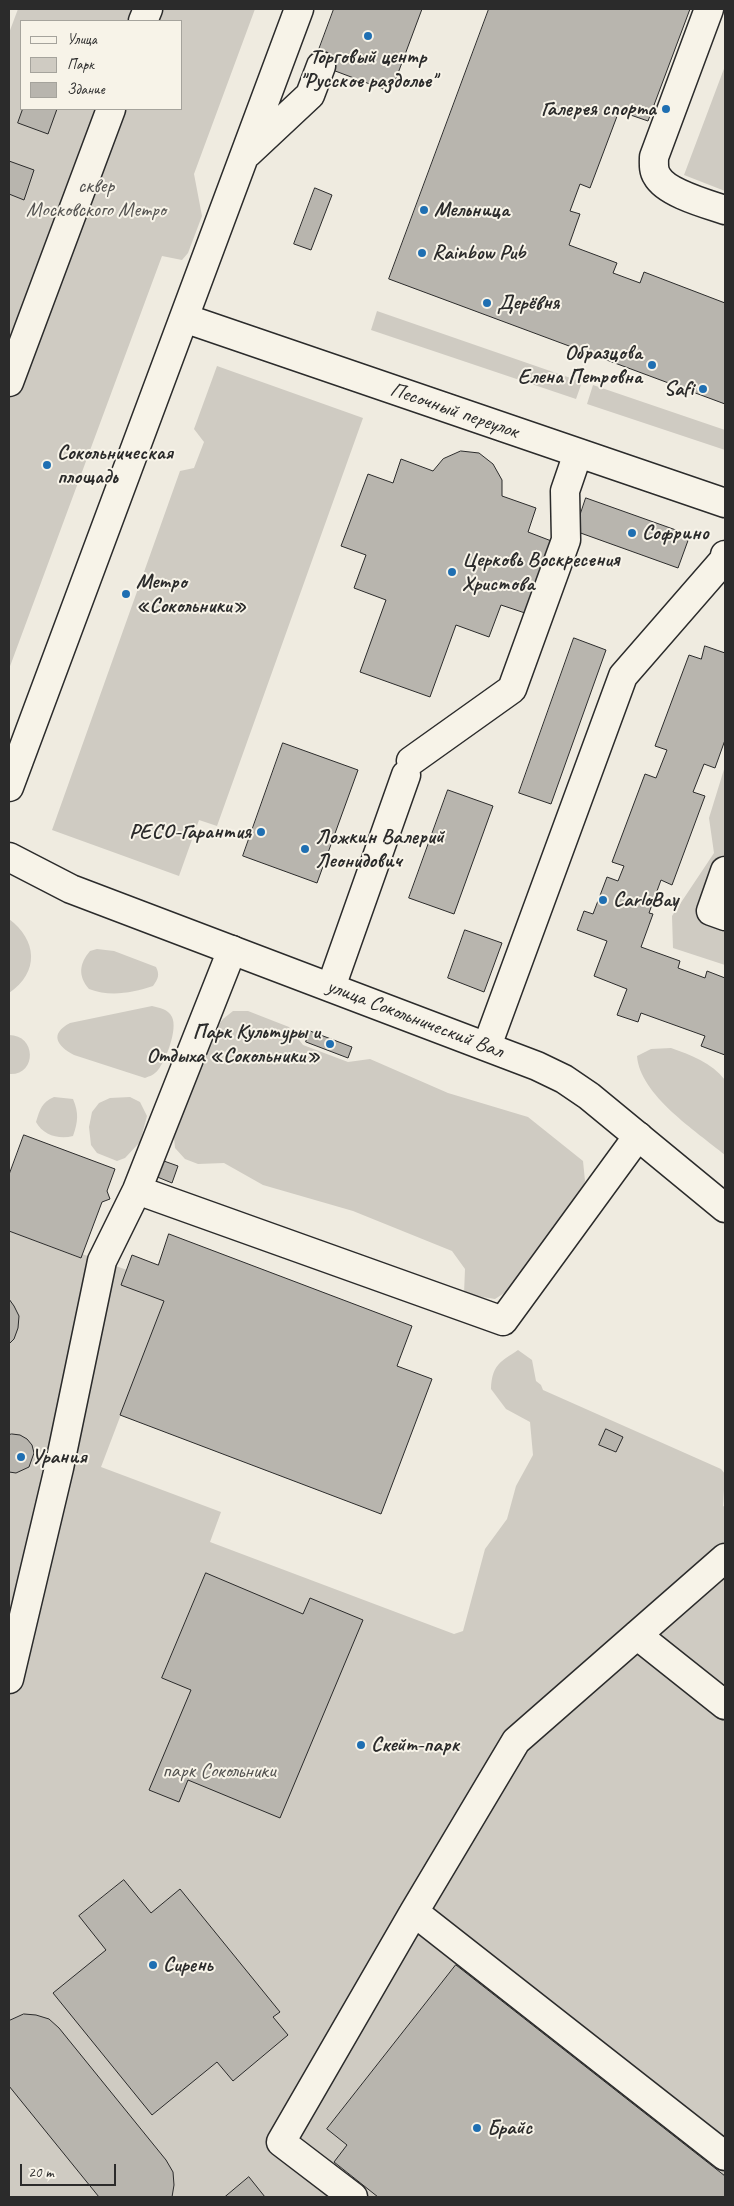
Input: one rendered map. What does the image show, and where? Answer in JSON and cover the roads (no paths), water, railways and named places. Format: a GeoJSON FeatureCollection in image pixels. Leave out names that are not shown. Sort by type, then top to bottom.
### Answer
{"type":"FeatureCollection","features":[{"type":"Feature","properties":{"kind":"street"},"geometry":{"type":"LineString","coordinates":[[9,787],[299,9]]}},
{"type":"Feature","properties":{"kind":"street"},"geometry":{"type":"LineString","coordinates":[[709,9],[654,157],[654,167],[656,176],[669,188],[725,210]]}},
{"type":"Feature","properties":{"kind":"street"},"geometry":{"type":"LineString","coordinates":[[244,156],[310,95],[321,66]]}},
{"type":"Feature","properties":{"kind":"street"},"geometry":{"type":"LineString","coordinates":[[9,382],[111,110]]}},
{"type":"Feature","properties":{"kind":"street","name":"Песочный переулок"},"geometry":{"type":"LineString","coordinates":[[184,318],[725,503]]}},
{"type":"Feature","properties":{"kind":"street"},"geometry":{"type":"LineString","coordinates":[[331,987],[409,768],[512,689],[566,540],[565,491],[578,453]]}},
{"type":"Feature","properties":{"kind":"street"},"geometry":{"type":"LineString","coordinates":[[488,1046],[623,676],[724,560],[725,555]]}},
{"type":"Feature","properties":{"kind":"street","name":"улица Сокольнический Вал"},"geometry":{"type":"LineString","coordinates":[[9,857],[71,889],[488,1046],[564,1079],[589,1096],[725,1208]]}},
{"type":"Feature","properties":{"kind":"street"},"geometry":{"type":"LineString","coordinates":[[725,871],[711,911],[725,916]]}},
{"type":"Feature","properties":{"kind":"street","name":"улица Сокольнический Вал"},"geometry":{"type":"LineString","coordinates":[[9,879],[71,889]]}},
{"type":"Feature","properties":{"kind":"street"},"geometry":{"type":"LineString","coordinates":[[9,1679],[59,1468],[102,1261],[136,1190],[232,950]]}},
{"type":"Feature","properties":{"kind":"street"},"geometry":{"type":"LineString","coordinates":[[136,1190],[503,1321],[638,1136]]}},
{"type":"Feature","properties":{"kind":"street"},"geometry":{"type":"LineString","coordinates":[[353,2197],[281,2142],[414,1912],[516,1741],[725,1558]]}},
{"type":"Feature","properties":{"kind":"street"},"geometry":{"type":"LineString","coordinates":[[637,1635],[725,1705]]}},
{"type":"Feature","properties":{"kind":"street"},"geometry":{"type":"LineString","coordinates":[[414,1912],[725,2156]]}},
{"type":"Feature","properties":{"kind":"place","name":"Торговый центр \"Русское раздолье\""},"geometry":{"type":"Point","coordinates":[368,36]}},
{"type":"Feature","properties":{"kind":"place","name":"Галерея спорта"},"geometry":{"type":"Point","coordinates":[666,109]}},
{"type":"Feature","properties":{"kind":"place","name":"Мельница"},"geometry":{"type":"Point","coordinates":[424,210]}},
{"type":"Feature","properties":{"kind":"place","name":"Rainbow Pub"},"geometry":{"type":"Point","coordinates":[422,253]}},
{"type":"Feature","properties":{"kind":"place","name":"Дерёвня"},"geometry":{"type":"Point","coordinates":[487,303]}},
{"type":"Feature","properties":{"kind":"place","name":"Образцова Елена Петровна"},"geometry":{"type":"Point","coordinates":[652,365]}},
{"type":"Feature","properties":{"kind":"place","name":"Safi"},"geometry":{"type":"Point","coordinates":[703,389]}},
{"type":"Feature","properties":{"kind":"place","name":"Сокольническая площадь"},"geometry":{"type":"Point","coordinates":[47,465]}},
{"type":"Feature","properties":{"kind":"place","name":"Софрино"},"geometry":{"type":"Point","coordinates":[632,533]}},
{"type":"Feature","properties":{"kind":"place","name":"Церковь Воскресения Христова"},"geometry":{"type":"Point","coordinates":[452,572]}},
{"type":"Feature","properties":{"kind":"place","name":"Метро «Сокольники»"},"geometry":{"type":"Point","coordinates":[126,594]}},
{"type":"Feature","properties":{"kind":"place","name":"РЕСО-Гарантия"},"geometry":{"type":"Point","coordinates":[261,832]}},
{"type":"Feature","properties":{"kind":"place","name":"Ложкин Валерий Леонидович"},"geometry":{"type":"Point","coordinates":[305,849]}},
{"type":"Feature","properties":{"kind":"place","name":"CarloBay"},"geometry":{"type":"Point","coordinates":[603,900]}},
{"type":"Feature","properties":{"kind":"place","name":"Парк Культуры и Отдыха «Сокольники»"},"geometry":{"type":"Point","coordinates":[330,1044]}},
{"type":"Feature","properties":{"kind":"place","name":"Урания"},"geometry":{"type":"Point","coordinates":[21,1457]}},
{"type":"Feature","properties":{"kind":"place","name":"Скейт-парк"},"geometry":{"type":"Point","coordinates":[361,1745]}},
{"type":"Feature","properties":{"kind":"place","name":"Сирень"},"geometry":{"type":"Point","coordinates":[153,1965]}},
{"type":"Feature","properties":{"kind":"place","name":"Брайс"},"geometry":{"type":"Point","coordinates":[477,2128]}},
{"type":"Feature","properties":{"kind":"park label","name":"сквер Московского Метро"},"geometry":{"type":"Point","coordinates":[96,198]}},
{"type":"Feature","properties":{"kind":"park label","name":"парк Сокольники"},"geometry":{"type":"Point","coordinates":[219,1771]}}]}
